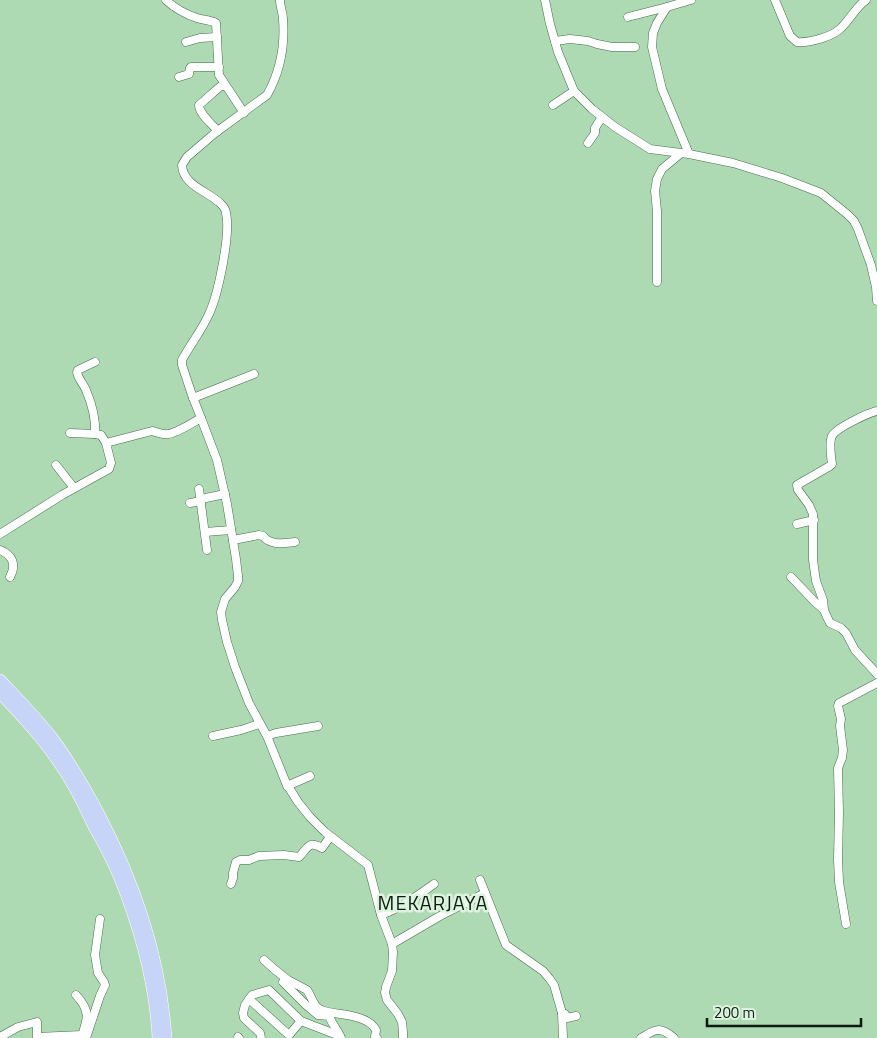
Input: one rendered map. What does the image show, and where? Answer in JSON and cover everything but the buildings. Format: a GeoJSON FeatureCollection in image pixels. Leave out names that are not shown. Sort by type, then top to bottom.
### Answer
{"type":"FeatureCollection","features":[{"type":"Feature","properties":{"kind":"highway"},"geometry":{"type":"LineString","coordinates":[[0,680],[54,739],[80,778],[110,836],[142,913],[153,951],[162,995],[166,1038]]}},
{"type":"Feature","properties":{"kind":"highway"},"geometry":{"type":"LineString","coordinates":[[0,693],[46,744],[72,784],[118,875],[135,918],[145,954],[154,998],[158,1038]]}},
{"type":"Feature","properties":{"kind":"street"},"geometry":{"type":"LineString","coordinates":[[166,0],[178,9],[197,18],[215,22],[218,37],[219,75],[244,113]]}},
{"type":"Feature","properties":{"kind":"street"},"geometry":{"type":"LineString","coordinates":[[280,0],[284,38],[277,73],[268,95],[218,131],[187,157],[182,165],[188,180],[219,202],[224,208],[227,220],[218,287],[209,314],[182,360],[182,365],[216,460],[225,494],[238,581],[223,605],[222,620],[235,666],[249,703],[267,736],[288,786],[298,802],[330,837],[368,865],[381,915],[392,944],[392,972],[386,987],[386,993],[388,1000],[402,1022],[403,1038]]}},
{"type":"Feature","properties":{"kind":"street"},"geometry":{"type":"LineString","coordinates":[[545,0],[555,41],[574,91],[592,109],[615,127],[650,149],[689,154],[733,163],[782,178],[821,193],[847,214],[858,229],[871,265],[877,301]]}},
{"type":"Feature","properties":{"kind":"street"},"geometry":{"type":"LineString","coordinates":[[628,17],[691,0]]}},
{"type":"Feature","properties":{"kind":"street"},"geometry":{"type":"LineString","coordinates":[[775,0],[790,36],[797,42],[803,43],[834,34],[841,29],[866,0]]}},
{"type":"Feature","properties":{"kind":"street"},"geometry":{"type":"LineString","coordinates":[[667,6],[653,33],[652,47],[662,89],[689,154]]}},
{"type":"Feature","properties":{"kind":"street"},"geometry":{"type":"LineString","coordinates":[[186,42],[200,38],[218,37]]}},
{"type":"Feature","properties":{"kind":"street"},"geometry":{"type":"LineString","coordinates":[[555,41],[570,39],[612,47],[636,47]]}},
{"type":"Feature","properties":{"kind":"street"},"geometry":{"type":"LineString","coordinates":[[179,77],[189,74],[191,67],[219,67]]}},
{"type":"Feature","properties":{"kind":"street"},"geometry":{"type":"LineString","coordinates":[[218,131],[205,117],[199,105],[220,86],[226,86]]}},
{"type":"Feature","properties":{"kind":"street"},"geometry":{"type":"LineString","coordinates":[[552,105],[574,91]]}},
{"type":"Feature","properties":{"kind":"street"},"geometry":{"type":"LineString","coordinates":[[588,143],[602,117]]}},
{"type":"Feature","properties":{"kind":"street"},"geometry":{"type":"LineString","coordinates":[[657,282],[657,211],[655,191],[657,178],[662,169],[680,154]]}},
{"type":"Feature","properties":{"kind":"street"},"geometry":{"type":"LineString","coordinates":[[95,362],[77,372],[86,389],[93,411],[95,434]]}},
{"type":"Feature","properties":{"kind":"street"},"geometry":{"type":"LineString","coordinates":[[193,398],[254,374]]}},
{"type":"Feature","properties":{"kind":"street"},"geometry":{"type":"LineString","coordinates":[[877,411],[851,422],[834,433],[831,440],[832,464],[797,485],[798,490],[813,514],[813,560],[816,581],[823,600],[824,610],[830,623],[846,633],[855,650],[877,674]]}},
{"type":"Feature","properties":{"kind":"street"},"geometry":{"type":"LineString","coordinates":[[106,443],[155,431],[166,435],[172,434],[201,418]]}},
{"type":"Feature","properties":{"kind":"street"},"geometry":{"type":"LineString","coordinates":[[0,534],[74,488],[110,469],[111,463],[106,443],[101,435],[70,433]]}},
{"type":"Feature","properties":{"kind":"street"},"geometry":{"type":"LineString","coordinates":[[56,465],[74,488]]}},
{"type":"Feature","properties":{"kind":"street"},"geometry":{"type":"LineString","coordinates":[[199,489],[207,550]]}},
{"type":"Feature","properties":{"kind":"street"},"geometry":{"type":"LineString","coordinates":[[190,503],[225,494]]}},
{"type":"Feature","properties":{"kind":"street"},"geometry":{"type":"LineString","coordinates":[[797,524],[814,520]]}},
{"type":"Feature","properties":{"kind":"street"},"geometry":{"type":"LineString","coordinates":[[205,532],[231,530]]}},
{"type":"Feature","properties":{"kind":"street"},"geometry":{"type":"LineString","coordinates":[[233,540],[259,535],[264,536],[272,543],[295,542]]}},
{"type":"Feature","properties":{"kind":"street"},"geometry":{"type":"LineString","coordinates":[[0,550],[12,559],[14,565],[10,577]]}},
{"type":"Feature","properties":{"kind":"street"},"geometry":{"type":"LineString","coordinates":[[791,577],[824,610]]}},
{"type":"Feature","properties":{"kind":"street"},"geometry":{"type":"LineString","coordinates":[[846,924],[839,882],[838,859],[838,768],[842,758],[842,750],[841,719],[838,706],[839,703],[877,683]]}},
{"type":"Feature","properties":{"kind":"street"},"geometry":{"type":"LineString","coordinates":[[213,736],[259,724]]}},
{"type":"Feature","properties":{"kind":"street"},"geometry":{"type":"LineString","coordinates":[[267,736],[318,726]]}},
{"type":"Feature","properties":{"kind":"street"},"geometry":{"type":"LineString","coordinates":[[288,786],[310,776]]}},
{"type":"Feature","properties":{"kind":"street"},"geometry":{"type":"LineString","coordinates":[[230,884],[236,862],[240,860],[249,860],[259,856],[284,855],[299,857],[309,845],[316,845],[322,848],[330,837]]}},
{"type":"Feature","properties":{"kind":"street"},"geometry":{"type":"LineString","coordinates":[[480,880],[506,945],[543,971],[554,985],[562,1014],[563,1038]]}},
{"type":"Feature","properties":{"kind":"street"},"geometry":{"type":"LineString","coordinates":[[381,915],[408,902],[434,884]]}},
{"type":"Feature","properties":{"kind":"street"},"geometry":{"type":"LineString","coordinates":[[392,944],[485,893]]}},
{"type":"Feature","properties":{"kind":"street"},"geometry":{"type":"LineString","coordinates":[[83,1037],[105,985],[98,973],[94,954],[100,919]]}},
{"type":"Feature","properties":{"kind":"street"},"geometry":{"type":"LineString","coordinates":[[264,960],[288,980],[308,990],[310,997],[318,1008],[354,1016],[373,1025],[376,1030],[375,1037],[377,1038]]}},
{"type":"Feature","properties":{"kind":"street"},"geometry":{"type":"LineString","coordinates":[[283,982],[318,1015],[329,1016],[340,1037]]}},
{"type":"Feature","properties":{"kind":"street"},"geometry":{"type":"LineString","coordinates":[[261,1038],[260,1033],[244,1018],[243,1014],[245,1005],[252,994],[269,990],[301,1021],[340,1037]]}},
{"type":"Feature","properties":{"kind":"street"},"geometry":{"type":"LineString","coordinates":[[76,995],[87,1010],[83,1037]]}},
{"type":"Feature","properties":{"kind":"street"},"geometry":{"type":"LineString","coordinates":[[249,999],[289,1035],[301,1021]]}},
{"type":"Feature","properties":{"kind":"street"},"geometry":{"type":"LineString","coordinates":[[562,1014],[565,1014],[567,1018],[576,1016]]}},
{"type":"Feature","properties":{"kind":"street"},"geometry":{"type":"LineString","coordinates":[[0,1037],[18,1027],[37,1022],[37,1037],[83,1037]]}},
{"type":"Feature","properties":{"kind":"street"},"geometry":{"type":"LineString","coordinates":[[641,1038],[656,1029],[668,1033],[674,1038]]}},
{"type":"Feature","properties":{"kind":"district","name":"MEKARJAYA"},"geometry":{"type":"Point","coordinates":[433,902]}}]}
